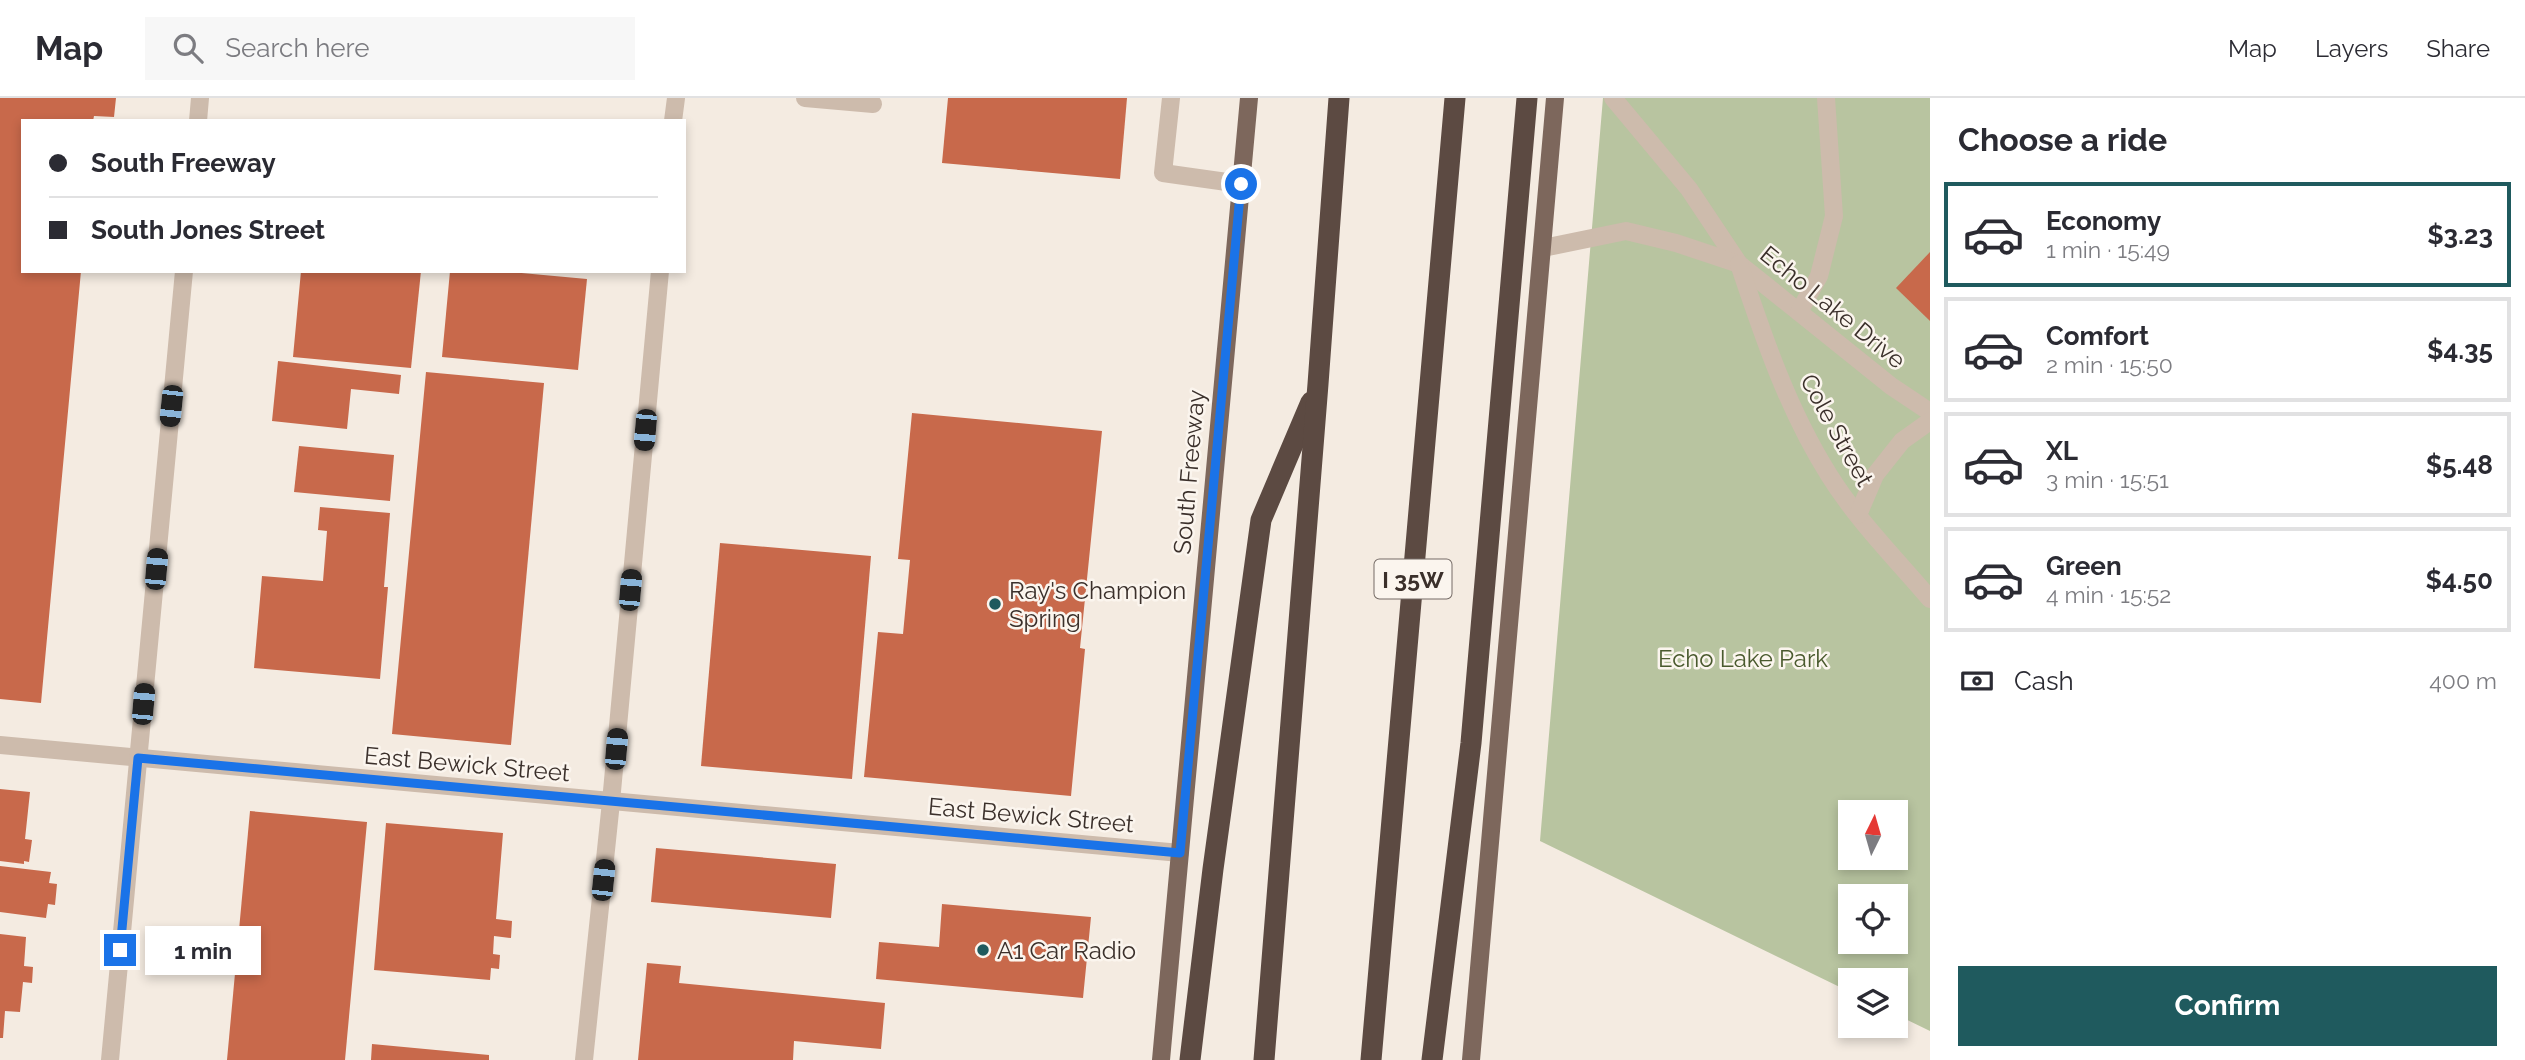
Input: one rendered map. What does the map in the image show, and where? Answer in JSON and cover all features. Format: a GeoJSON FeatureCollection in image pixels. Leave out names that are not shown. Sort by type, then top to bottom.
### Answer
{"type":"FeatureCollection","features":[{"type":"Feature","properties":{"kind":"highway"},"geometry":{"type":"LineString","coordinates":[[1264,1060],[1339,98]]}},
{"type":"Feature","properties":{"kind":"highway","name":"I 35W"},"geometry":{"type":"LineString","coordinates":[[1371,1060],[1455,98]]}},
{"type":"Feature","properties":{"kind":"highway"},"geometry":{"type":"LineString","coordinates":[[1432,1060],[1471,743],[1527,98]]}},
{"type":"Feature","properties":{"kind":"highway"},"geometry":{"type":"LineString","coordinates":[[1190,1060],[1261,520],[1318,384]]}},
{"type":"Feature","properties":{"kind":"main road","name":"South Freeway"},"geometry":{"type":"LineString","coordinates":[[1161,1060],[1249,98]]}},
{"type":"Feature","properties":{"kind":"main road"},"geometry":{"type":"LineString","coordinates":[[1471,1060],[1555,98]]}},
{"type":"Feature","properties":{"kind":"street"},"geometry":{"type":"LineString","coordinates":[[198,119],[200,98]]}},
{"type":"Feature","properties":{"kind":"street"},"geometry":{"type":"LineString","coordinates":[[674,119],[676,98]]}},
{"type":"Feature","properties":{"kind":"street"},"geometry":{"type":"LineString","coordinates":[[805,98],[873,104]]}},
{"type":"Feature","properties":{"kind":"street"},"geometry":{"type":"LineString","coordinates":[[1171,98],[1163,173],[1241,184]]}},
{"type":"Feature","properties":{"kind":"street","name":"Echo Lake Drive"},"geometry":{"type":"LineString","coordinates":[[1613,98],[1689,189],[1739,264],[1891,386],[1930,412]]}},
{"type":"Feature","properties":{"kind":"street"},"geometry":{"type":"LineString","coordinates":[[1798,312],[1819,276],[1834,216],[1826,98]]}},
{"type":"Feature","properties":{"kind":"street"},"geometry":{"type":"LineString","coordinates":[[1543,248],[1626,232],[1676,243],[1739,264]]}},
{"type":"Feature","properties":{"kind":"street","name":"Cole Street"},"geometry":{"type":"LineString","coordinates":[[1739,264],[1766,347],[1799,420],[1829,476],[1858,515],[1930,599]]}},
{"type":"Feature","properties":{"kind":"street"},"geometry":{"type":"LineString","coordinates":[[110,1060],[184,273]]}},
{"type":"Feature","properties":{"kind":"street"},"geometry":{"type":"LineString","coordinates":[[584,1060],[611,802],[660,273]]}},
{"type":"Feature","properties":{"kind":"street"},"geometry":{"type":"LineString","coordinates":[[1858,515],[1875,475],[1902,441],[1930,421]]}},
{"type":"Feature","properties":{"kind":"street","name":"East Bewick Street"},"geometry":{"type":"LineString","coordinates":[[0,745],[1180,853]]}},
{"type":"Feature","properties":{"kind":"green space","name":"Echo Lake Park"},"geometry":{"type":"Polygon","coordinates":[[[1603,98],[1930,98],[1930,1031],[1908,1020],[1908,968],[1838,968],[1838,986],[1540,841],[1603,98]]]}},
{"type":"Feature","properties":{"kind":"building"},"geometry":{"type":"Polygon","coordinates":[[[0,98],[116,98],[114,117],[21,119],[21,273],[81,273],[41,703],[0,699],[0,98]]]}},
{"type":"Feature","properties":{"kind":"building"},"geometry":{"type":"Polygon","coordinates":[[[948,98],[1127,98],[1120,179],[942,163],[948,98]]]}},
{"type":"Feature","properties":{"kind":"building"},"geometry":{"type":"Polygon","coordinates":[[[1930,252],[1930,321],[1896,288],[1930,252]]]}},
{"type":"Feature","properties":{"kind":"building"},"geometry":{"type":"Polygon","coordinates":[[[301,273],[421,273],[411,368],[293,357],[301,273]]]}},
{"type":"Feature","properties":{"kind":"building"},"geometry":{"type":"Polygon","coordinates":[[[450,273],[522,273],[587,279],[578,370],[442,357],[450,273]]]}},
{"type":"Feature","properties":{"kind":"building"},"geometry":{"type":"Polygon","coordinates":[[[278,361],[401,375],[399,394],[351,389],[347,429],[272,421],[278,361]]]}},
{"type":"Feature","properties":{"kind":"building"},"geometry":{"type":"Polygon","coordinates":[[[426,372],[544,383],[511,745],[392,734],[426,372]]]}},
{"type":"Feature","properties":{"kind":"building","name":"Ray's Champion Spring"},"geometry":{"type":"Polygon","coordinates":[[[912,413],[1102,431],[1080,648],[1085,649],[1071,796],[864,777],[878,632],[903,634],[910,560],[898,559],[912,413]]]}},
{"type":"Feature","properties":{"kind":"building"},"geometry":{"type":"Polygon","coordinates":[[[299,446],[394,455],[390,501],[294,492],[299,446]]]}},
{"type":"Feature","properties":{"kind":"building"},"geometry":{"type":"Polygon","coordinates":[[[320,507],[390,513],[384,587],[388,587],[380,679],[254,668],[262,576],[323,581],[327,531],[318,530],[320,507]]]}},
{"type":"Feature","properties":{"kind":"building"},"geometry":{"type":"Polygon","coordinates":[[[720,543],[871,556],[852,779],[701,766],[720,543]]]}},
{"type":"Feature","properties":{"kind":"building"},"geometry":{"type":"Polygon","coordinates":[[[0,789],[30,792],[25,839],[32,840],[29,862],[24,861],[24,864],[0,861],[0,789]]]}},
{"type":"Feature","properties":{"kind":"building"},"geometry":{"type":"Polygon","coordinates":[[[250,811],[367,822],[345,1060],[227,1060],[250,811]]]}},
{"type":"Feature","properties":{"kind":"building"},"geometry":{"type":"Polygon","coordinates":[[[386,823],[503,833],[496,919],[512,921],[511,938],[494,936],[493,954],[500,955],[499,969],[491,968],[490,980],[374,970],[386,823]]]}},
{"type":"Feature","properties":{"kind":"building"},"geometry":{"type":"Polygon","coordinates":[[[656,848],[836,864],[831,918],[651,902],[656,848]]]}},
{"type":"Feature","properties":{"kind":"building"},"geometry":{"type":"Polygon","coordinates":[[[0,866],[51,872],[49,883],[57,884],[55,905],[48,904],[46,918],[0,912],[0,866]]]}},
{"type":"Feature","properties":{"kind":"building","name":"A1 Car Radio"},"geometry":{"type":"Polygon","coordinates":[[[942,904],[1091,917],[1083,998],[876,979],[879,942],[939,947],[942,904]]]}},
{"type":"Feature","properties":{"kind":"building"},"geometry":{"type":"Polygon","coordinates":[[[0,934],[26,937],[24,966],[33,967],[32,983],[23,982],[20,1012],[5,1011],[3,1038],[0,1038],[0,934]]]}},
{"type":"Feature","properties":{"kind":"building"},"geometry":{"type":"Polygon","coordinates":[[[647,963],[681,966],[679,983],[885,1003],[881,1049],[794,1041],[793,1060],[638,1060],[647,963]]]}},
{"type":"Feature","properties":{"kind":"building"},"geometry":{"type":"Polygon","coordinates":[[[372,1044],[489,1055],[489,1060],[371,1060],[372,1044]]]}},
{"type":"Feature","properties":{"kind":"place","name":"Ray's Champion Spring"},"geometry":{"type":"Point","coordinates":[995,604]}},
{"type":"Feature","properties":{"kind":"place","name":"A1 Car Radio"},"geometry":{"type":"Point","coordinates":[983,950]}},
{"type":"Feature","properties":{"kind":"route"},"geometry":{"type":"LineString","coordinates":[[120,950],[138,758],[1180,853],[1241,184]]}}]}
